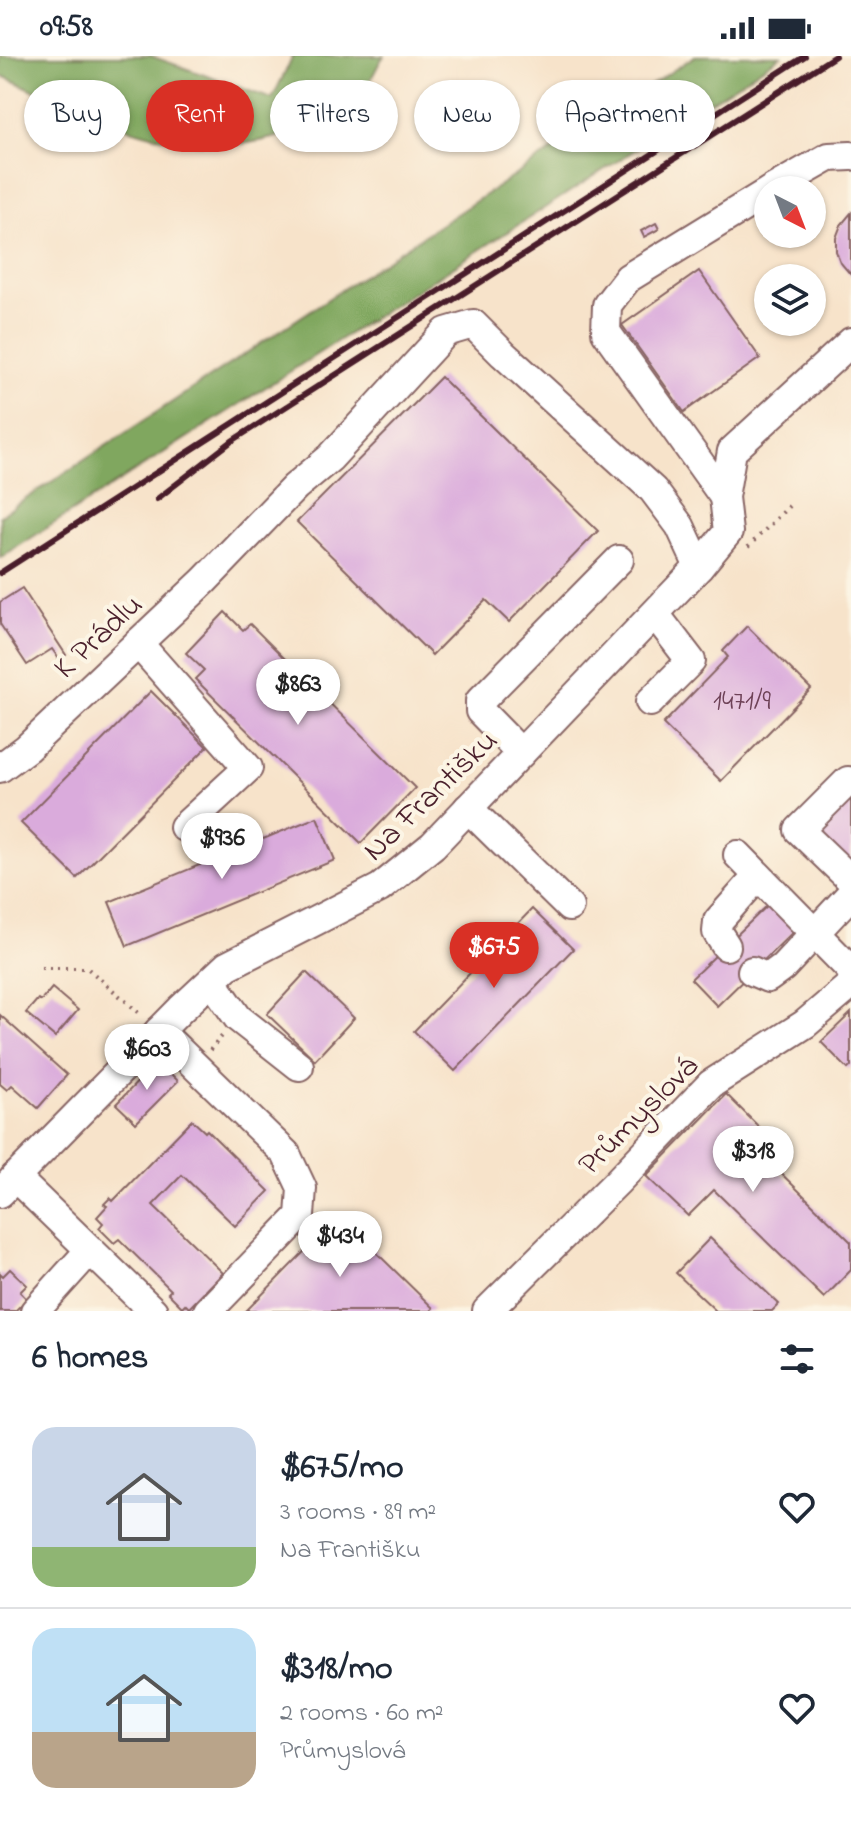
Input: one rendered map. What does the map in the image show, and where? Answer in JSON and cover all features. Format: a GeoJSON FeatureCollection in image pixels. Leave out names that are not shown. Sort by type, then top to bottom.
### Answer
{"type":"FeatureCollection","features":[{"type":"Feature","properties":{"kind":"street"},"geometry":{"type":"LineString","coordinates":[[795,176],[829,157],[851,156]]}},
{"type":"Feature","properties":{"kind":"street"},"geometry":{"type":"LineString","coordinates":[[724,497],[606,332],[607,305],[628,278],[754,200]]}},
{"type":"Feature","properties":{"kind":"street","name":"K Prádlu"},"geometry":{"type":"LineString","coordinates":[[0,768],[27,748],[204,581],[295,487],[330,458],[446,332],[473,324],[653,490],[680,526],[699,567]]}},
{"type":"Feature","properties":{"kind":"street","name":"Na Františku"},"geometry":{"type":"LineString","coordinates":[[8,1185],[227,966],[380,888],[433,845],[699,567],[728,532],[724,497],[732,451],[851,342]]}},
{"type":"Feature","properties":{"kind":"street"},"geometry":{"type":"LineString","coordinates":[[521,753],[480,711],[480,701],[619,560]]}},
{"type":"Feature","properties":{"kind":"street"},"geometry":{"type":"LineString","coordinates":[[650,702],[691,661],[655,614]]}},
{"type":"Feature","properties":{"kind":"street"},"geometry":{"type":"LineString","coordinates":[[138,643],[248,768],[184,827]]}},
{"type":"Feature","properties":{"kind":"street"},"geometry":{"type":"LineString","coordinates":[[848,781],[799,830],[851,880]]}},
{"type":"Feature","properties":{"kind":"street"},"geometry":{"type":"LineString","coordinates":[[468,808],[569,907]]}},
{"type":"Feature","properties":{"kind":"street"},"geometry":{"type":"LineString","coordinates":[[738,855],[851,970]]}},
{"type":"Feature","properties":{"kind":"street"},"geometry":{"type":"LineString","coordinates":[[726,946],[717,932],[718,921],[758,876]]}},
{"type":"Feature","properties":{"kind":"street"},"geometry":{"type":"LineString","coordinates":[[752,971],[768,978],[783,967],[851,894]]}},
{"type":"Feature","properties":{"kind":"street"},"geometry":{"type":"LineString","coordinates":[[212,981],[238,1018],[299,1066]]}},
{"type":"Feature","properties":{"kind":"street","name":"Průmyslová"},"geometry":{"type":"LineString","coordinates":[[487,1311],[711,1084],[805,1024],[851,985]]}},
{"type":"Feature","properties":{"kind":"street"},"geometry":{"type":"LineString","coordinates":[[159,1031],[286,1154],[302,1188],[300,1216],[208,1311]]}},
{"type":"Feature","properties":{"kind":"street"},"geometry":{"type":"LineString","coordinates":[[8,1185],[90,1250],[153,1311]]}},
{"type":"Feature","properties":{"kind":"street"},"geometry":{"type":"LineString","coordinates":[[35,1311],[90,1250]]}},
{"type":"Feature","properties":{"kind":"path"},"geometry":{"type":"LineString","coordinates":[[41,968],[87,968],[159,1031]]}},
{"type":"Feature","properties":{"kind":"green space"},"geometry":{"type":"Polygon","coordinates":[[[0,56],[151,56],[219,80],[146,80],[146,133],[130,128],[130,80],[24,80],[24,86],[0,75],[0,56]]]}},
{"type":"Feature","properties":{"kind":"green space"},"geometry":{"type":"Polygon","coordinates":[[[293,56],[384,56],[370,80],[281,80],[293,56]]]}},
{"type":"Feature","properties":{"kind":"green space"},"geometry":{"type":"Polygon","coordinates":[[[695,56],[781,56],[715,98],[715,80],[659,80],[695,56]]]}},
{"type":"Feature","properties":{"kind":"green space"},"geometry":{"type":"Polygon","coordinates":[[[254,93],[270,98],[270,138],[254,142],[254,93]]]}},
{"type":"Feature","properties":{"kind":"green space"},"geometry":{"type":"Polygon","coordinates":[[[550,152],[632,152],[0,558],[0,516],[550,152]]]}},
{"type":"Feature","properties":{"kind":"building"},"geometry":{"type":"Polygon","coordinates":[[[851,213],[851,275],[840,262],[836,238],[841,225],[851,213]]]}},
{"type":"Feature","properties":{"kind":"building"},"geometry":{"type":"Polygon","coordinates":[[[656,223],[659,229],[644,237],[641,231],[656,223]]]}},
{"type":"Feature","properties":{"kind":"building"},"geometry":{"type":"Polygon","coordinates":[[[699,271],[760,358],[684,412],[622,325],[699,271]]]}},
{"type":"Feature","properties":{"kind":"building"},"geometry":{"type":"Polygon","coordinates":[[[441,377],[598,531],[509,622],[486,600],[432,655],[297,522],[441,377]]]}},
{"type":"Feature","properties":{"kind":"building"},"geometry":{"type":"Polygon","coordinates":[[[22,588],[66,655],[59,659],[52,649],[27,665],[0,624],[0,602],[22,588]]]}},
{"type":"Feature","properties":{"kind":"building"},"geometry":{"type":"Polygon","coordinates":[[[225,612],[243,630],[250,624],[415,788],[361,843],[195,679],[204,670],[186,653],[225,612]]]}},
{"type":"Feature","properties":{"kind":"building"},"geometry":{"type":"Polygon","coordinates":[[[747,626],[811,689],[721,781],[663,724],[728,657],[723,651],[747,626]]]}},
{"type":"Feature","properties":{"kind":"building"},"geometry":{"type":"Polygon","coordinates":[[[151,691],[207,747],[77,878],[21,823],[151,691]]]}},
{"type":"Feature","properties":{"kind":"building"},"geometry":{"type":"Polygon","coordinates":[[[851,797],[851,869],[815,834],[851,797]]]}},
{"type":"Feature","properties":{"kind":"building"},"geometry":{"type":"Polygon","coordinates":[[[317,817],[335,860],[127,946],[109,902],[317,817]]]}},
{"type":"Feature","properties":{"kind":"building"},"geometry":{"type":"Polygon","coordinates":[[[772,901],[798,927],[717,1006],[691,979],[772,901]]]}},
{"type":"Feature","properties":{"kind":"building"},"geometry":{"type":"Polygon","coordinates":[[[532,909],[573,949],[455,1071],[414,1031],[532,909]]]}},
{"type":"Feature","properties":{"kind":"building"},"geometry":{"type":"Polygon","coordinates":[[[306,972],[354,1018],[315,1060],[267,1014],[306,972]]]}},
{"type":"Feature","properties":{"kind":"building"},"geometry":{"type":"Polygon","coordinates":[[[52,988],[78,1010],[55,1037],[26,1013],[52,988]]]}},
{"type":"Feature","properties":{"kind":"building"},"geometry":{"type":"Polygon","coordinates":[[[851,1013],[851,1066],[848,1069],[821,1042],[851,1013]]]}},
{"type":"Feature","properties":{"kind":"building"},"geometry":{"type":"Polygon","coordinates":[[[0,1015],[67,1075],[38,1108],[12,1085],[7,1090],[0,1084],[0,1015]]]}},
{"type":"Feature","properties":{"kind":"building"},"geometry":{"type":"Polygon","coordinates":[[[158,1061],[178,1081],[136,1123],[116,1104],[158,1061]]]}},
{"type":"Feature","properties":{"kind":"building"},"geometry":{"type":"Polygon","coordinates":[[[726,1094],[767,1135],[755,1148],[851,1242],[851,1270],[824,1298],[714,1190],[688,1216],[646,1176],[726,1094]]]}},
{"type":"Feature","properties":{"kind":"building"},"geometry":{"type":"Polygon","coordinates":[[[192,1120],[205,1132],[207,1130],[269,1191],[235,1226],[182,1175],[153,1205],[223,1273],[189,1308],[185,1304],[182,1307],[168,1293],[171,1290],[119,1239],[114,1243],[99,1228],[103,1223],[97,1217],[107,1206],[104,1204],[110,1198],[113,1201],[192,1120]]]}},
{"type":"Feature","properties":{"kind":"building"},"geometry":{"type":"Polygon","coordinates":[[[339,1216],[433,1308],[430,1311],[246,1311],[339,1216]]]}},
{"type":"Feature","properties":{"kind":"building"},"geometry":{"type":"Polygon","coordinates":[[[710,1238],[779,1304],[772,1311],[716,1311],[676,1273],[710,1238]]]}},
{"type":"Feature","properties":{"kind":"building"},"geometry":{"type":"Polygon","coordinates":[[[10,1269],[27,1285],[20,1292],[27,1299],[15,1311],[0,1311],[0,1273],[3,1276],[10,1269]]]}},
{"type":"Feature","properties":{"kind":"railway"},"geometry":{"type":"LineString","coordinates":[[0,573],[805,56]]}},
{"type":"Feature","properties":{"kind":"railway"},"geometry":{"type":"LineString","coordinates":[[157,499],[232,441],[835,56]]}}]}
